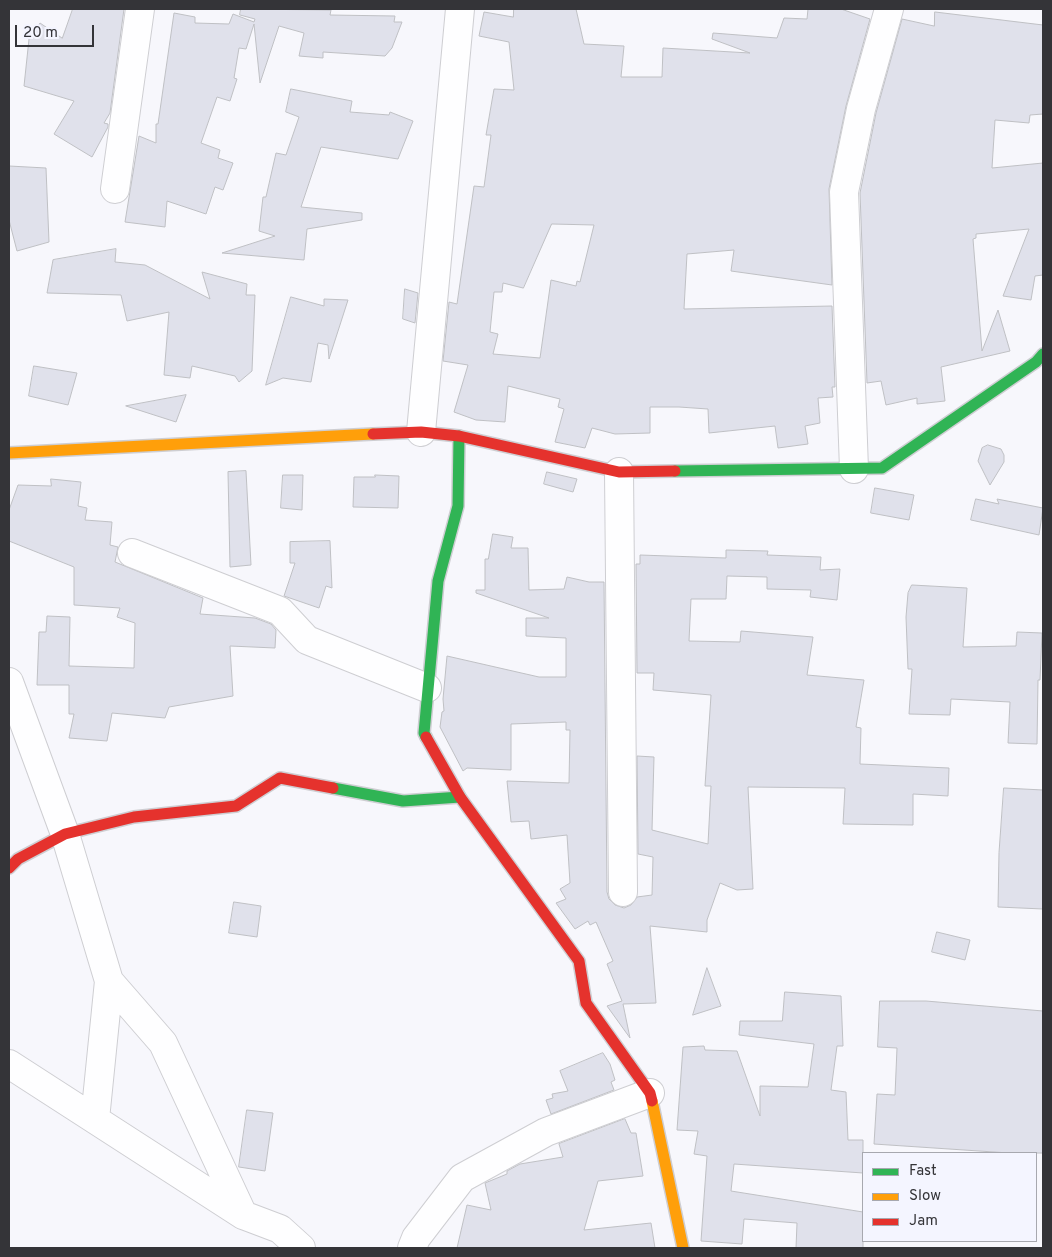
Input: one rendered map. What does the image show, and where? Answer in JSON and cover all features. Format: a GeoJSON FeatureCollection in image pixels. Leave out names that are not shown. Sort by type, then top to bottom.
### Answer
{"type":"FeatureCollection","features":[{"type":"Feature","properties":{"kind":"street"},"geometry":{"type":"LineString","coordinates":[[115,189],[140,9]]}},
{"type":"Feature","properties":{"kind":"street"},"geometry":{"type":"LineString","coordinates":[[421,432],[460,9]]}},
{"type":"Feature","properties":{"kind":"street"},"geometry":{"type":"LineString","coordinates":[[854,469],[844,192],[861,109],[889,9]]}},
{"type":"Feature","properties":{"kind":"street"},"geometry":{"type":"LineString","coordinates":[[9,452],[421,432],[459,436],[620,472],[882,468],[1036,362],[1043,354]]}},
{"type":"Feature","properties":{"kind":"street"},"geometry":{"type":"LineString","coordinates":[[459,436],[458,506],[438,581],[424,733],[460,797],[579,961],[586,1003],[650,1093],[683,1248]]}},
{"type":"Feature","properties":{"kind":"street"},"geometry":{"type":"LineString","coordinates":[[620,472],[623,892]]}},
{"type":"Feature","properties":{"kind":"street"},"geometry":{"type":"LineString","coordinates":[[132,553],[280,611],[307,640],[427,688]]}},
{"type":"Feature","properties":{"kind":"street"},"geometry":{"type":"LineString","coordinates":[[9,682],[65,834],[109,980],[95,1119]]}},
{"type":"Feature","properties":{"kind":"street"},"geometry":{"type":"LineString","coordinates":[[9,868],[18,859],[65,834],[134,817],[236,806],[280,778],[403,801],[460,797]]}},
{"type":"Feature","properties":{"kind":"street"},"geometry":{"type":"LineString","coordinates":[[109,980],[163,1044],[242,1215]]}},
{"type":"Feature","properties":{"kind":"street"},"geometry":{"type":"LineString","coordinates":[[9,1064],[242,1215],[280,1229],[301,1248]]}},
{"type":"Feature","properties":{"kind":"street"},"geometry":{"type":"LineString","coordinates":[[412,1248],[416,1238],[462,1178],[546,1132],[650,1093]]}},
{"type":"Feature","properties":{"kind":"building"},"geometry":{"type":"Polygon","coordinates":[[[73,9],[124,9],[110,113],[104,123],[108,124],[108,127],[92,157],[54,134],[74,101],[24,86],[29,39],[40,23],[62,38],[73,9]]]}},
{"type":"Feature","properties":{"kind":"building"},"geometry":{"type":"Polygon","coordinates":[[[241,9],[331,10],[330,15],[395,16],[394,22],[402,22],[392,48],[385,56],[323,52],[323,58],[299,56],[304,33],[279,26],[260,83],[254,24],[246,49],[239,48],[234,78],[237,79],[230,101],[217,97],[201,143],[220,150],[218,158],[233,163],[223,190],[215,187],[206,214],[167,201],[165,227],[125,222],[139,136],[156,143],[156,124],[158,124],[174,13],[195,17],[195,23],[229,24],[233,14],[254,22],[255,19],[240,15],[241,9]]]}},
{"type":"Feature","properties":{"kind":"building"},"geometry":{"type":"Polygon","coordinates":[[[514,9],[576,9],[584,44],[624,46],[621,77],[662,77],[663,48],[750,53],[712,39],[713,33],[777,38],[784,18],[807,19],[808,9],[841,9],[870,19],[846,106],[829,189],[832,285],[731,271],[734,250],[687,254],[684,309],[832,306],[835,387],[832,387],[833,397],[818,398],[820,423],[805,426],[808,444],[778,448],[775,426],[709,433],[708,409],[650,407],[650,433],[615,434],[592,428],[585,448],[555,442],[564,409],[558,407],[560,399],[508,386],[505,422],[476,420],[454,412],[468,365],[443,361],[449,302],[457,304],[474,186],[484,187],[491,135],[486,135],[494,89],[514,90],[509,42],[479,36],[484,12],[513,17],[514,9]],[[552,224],[523,288],[503,283],[502,292],[494,292],[490,332],[498,334],[493,354],[540,358],[551,280],[576,286],[577,281],[580,282],[594,225],[552,224]]]}},
{"type":"Feature","properties":{"kind":"building"},"geometry":{"type":"Polygon","coordinates":[[[935,12],[1043,25],[1043,114],[1030,115],[1029,123],[995,120],[992,168],[1043,163],[1043,275],[1035,276],[1031,300],[1003,296],[1029,229],[976,234],[976,238],[973,239],[982,351],[998,310],[1010,351],[941,367],[945,401],[917,404],[917,398],[886,405],[881,381],[867,383],[860,193],[876,113],[902,19],[934,26],[935,12]]]}},
{"type":"Feature","properties":{"kind":"building"},"geometry":{"type":"Polygon","coordinates":[[[291,89],[352,101],[350,112],[389,115],[390,112],[413,121],[398,159],[321,147],[301,207],[362,213],[362,220],[307,229],[304,260],[222,253],[275,236],[259,231],[263,197],[266,197],[276,153],[286,155],[299,117],[286,112],[291,89]]]}},
{"type":"Feature","properties":{"kind":"building"},"geometry":{"type":"Polygon","coordinates":[[[9,166],[46,168],[49,242],[17,251],[9,220],[9,166]]]}},
{"type":"Feature","properties":{"kind":"building"},"geometry":{"type":"Polygon","coordinates":[[[116,249],[115,262],[145,265],[210,299],[202,272],[247,284],[246,295],[255,295],[252,371],[239,382],[235,376],[192,366],[190,378],[164,375],[169,312],[127,321],[121,295],[47,293],[53,260],[116,249]]]}},
{"type":"Feature","properties":{"kind":"building"},"geometry":{"type":"Polygon","coordinates":[[[405,289],[418,293],[415,323],[403,319],[405,289]]]}},
{"type":"Feature","properties":{"kind":"building"},"geometry":{"type":"Polygon","coordinates":[[[291,297],[324,306],[324,299],[348,300],[329,359],[328,345],[318,343],[311,382],[283,378],[266,385],[291,297]]]}},
{"type":"Feature","properties":{"kind":"building"},"geometry":{"type":"Polygon","coordinates":[[[34,366],[77,373],[68,405],[29,396],[34,366]]]}},
{"type":"Feature","properties":{"kind":"building"},"geometry":{"type":"Polygon","coordinates":[[[186,395],[176,422],[126,406],[186,395]]]}},
{"type":"Feature","properties":{"kind":"building"},"geometry":{"type":"Polygon","coordinates":[[[988,445],[1001,449],[1004,455],[1004,462],[990,485],[978,461],[982,448],[988,445]]]}},
{"type":"Feature","properties":{"kind":"building"},"geometry":{"type":"Polygon","coordinates":[[[246,471],[251,565],[230,567],[228,472],[246,471]]]}},
{"type":"Feature","properties":{"kind":"building"},"geometry":{"type":"Polygon","coordinates":[[[547,472],[577,479],[573,492],[544,484],[547,472]]]}},
{"type":"Feature","properties":{"kind":"building"},"geometry":{"type":"Polygon","coordinates":[[[283,475],[303,475],[302,510],[281,508],[283,475]]]}},
{"type":"Feature","properties":{"kind":"building"},"geometry":{"type":"Polygon","coordinates":[[[375,475],[399,476],[398,508],[353,507],[354,477],[375,477],[375,475]]]}},
{"type":"Feature","properties":{"kind":"building"},"geometry":{"type":"Polygon","coordinates":[[[51,479],[81,482],[78,506],[87,508],[85,520],[112,522],[110,545],[118,547],[115,562],[203,598],[200,614],[255,618],[271,624],[276,630],[275,648],[230,646],[233,696],[169,707],[165,718],[112,713],[107,741],[69,738],[74,714],[69,714],[69,685],[37,685],[39,632],[46,632],[47,616],[70,617],[69,666],[134,668],[135,623],[117,617],[120,608],[74,605],[74,567],[9,541],[9,510],[18,485],[51,486],[51,479]]]}},
{"type":"Feature","properties":{"kind":"building"},"geometry":{"type":"Polygon","coordinates":[[[875,488],[914,495],[909,520],[871,513],[875,488]]]}},
{"type":"Feature","properties":{"kind":"building"},"geometry":{"type":"Polygon","coordinates":[[[976,499],[999,504],[997,499],[1043,508],[1039,535],[971,520],[976,499]]]}},
{"type":"Feature","properties":{"kind":"building"},"geometry":{"type":"Polygon","coordinates":[[[493,534],[513,537],[511,548],[528,548],[529,590],[564,589],[567,577],[589,582],[604,582],[607,892],[609,899],[615,905],[624,908],[631,905],[637,897],[652,895],[653,857],[638,854],[637,756],[654,757],[652,830],[708,844],[711,786],[705,786],[711,695],[653,690],[654,673],[637,673],[636,564],[640,564],[640,555],[726,558],[726,550],[768,551],[767,555],[821,557],[820,570],[840,569],[837,600],[810,597],[811,590],[767,589],[767,577],[727,576],[726,599],[691,599],[689,641],[740,642],[741,631],[813,637],[807,675],[864,680],[856,727],[861,728],[860,764],[949,768],[948,796],[913,794],[913,825],[843,824],[845,788],[748,787],[753,889],[737,890],[720,883],[707,920],[707,932],[650,926],[656,1003],[623,1004],[630,1038],[607,1006],[622,1001],[607,964],[613,961],[596,922],[590,925],[588,921],[575,929],[556,903],[566,899],[560,889],[570,883],[567,835],[531,839],[529,821],[511,822],[507,781],[569,783],[570,730],[566,730],[566,722],[511,724],[511,770],[467,768],[463,771],[440,727],[442,712],[444,711],[443,699],[447,656],[539,677],[566,677],[566,638],[526,636],[526,618],[549,618],[476,593],[476,590],[485,590],[485,559],[488,559],[493,534]]]}},
{"type":"Feature","properties":{"kind":"building"},"geometry":{"type":"Polygon","coordinates":[[[330,541],[332,588],[326,586],[319,608],[284,596],[295,563],[290,563],[290,542],[330,541]]]}},
{"type":"Feature","properties":{"kind":"building"},"geometry":{"type":"Polygon","coordinates":[[[912,585],[967,588],[963,647],[1016,646],[1017,632],[1042,633],[1040,680],[1038,680],[1037,744],[1008,743],[1010,702],[951,699],[950,715],[909,714],[912,669],[908,669],[906,617],[908,593],[912,585]]]}},
{"type":"Feature","properties":{"kind":"building"},"geometry":{"type":"Polygon","coordinates":[[[1004,788],[1043,790],[1043,909],[998,907],[999,853],[1004,788]]]}},
{"type":"Feature","properties":{"kind":"building"},"geometry":{"type":"Polygon","coordinates":[[[234,902],[261,906],[257,937],[229,933],[234,902]]]}},
{"type":"Feature","properties":{"kind":"building"},"geometry":{"type":"Polygon","coordinates":[[[937,932],[970,940],[965,960],[932,952],[937,932]]]}},
{"type":"Feature","properties":{"kind":"building"},"geometry":{"type":"Polygon","coordinates":[[[707,968],[721,1006],[693,1015],[707,968]]]}},
{"type":"Feature","properties":{"kind":"building"},"geometry":{"type":"Polygon","coordinates":[[[785,992],[841,996],[843,1046],[837,1046],[831,1090],[846,1092],[848,1140],[863,1140],[862,1173],[734,1164],[731,1191],[862,1212],[863,1248],[796,1248],[797,1223],[744,1219],[742,1244],[701,1241],[707,1156],[694,1154],[698,1131],[677,1130],[683,1047],[704,1046],[705,1050],[737,1051],[760,1116],[760,1086],[808,1087],[814,1044],[739,1035],[740,1021],[782,1021],[785,992]]]}},
{"type":"Feature","properties":{"kind":"building"},"geometry":{"type":"Polygon","coordinates":[[[880,1001],[926,1001],[1043,1011],[1043,1153],[994,1152],[874,1144],[877,1094],[895,1095],[897,1048],[878,1047],[880,1001]]]}},
{"type":"Feature","properties":{"kind":"building"},"geometry":{"type":"Polygon","coordinates":[[[603,1053],[610,1064],[615,1080],[611,1082],[614,1090],[551,1114],[546,1100],[553,1098],[552,1094],[568,1091],[560,1071],[603,1053]]]}},
{"type":"Feature","properties":{"kind":"building"},"geometry":{"type":"Polygon","coordinates":[[[247,1110],[273,1113],[265,1171],[239,1167],[247,1110]]]}},
{"type":"Feature","properties":{"kind":"building"},"geometry":{"type":"Polygon","coordinates":[[[625,1119],[631,1133],[636,1133],[643,1176],[598,1181],[584,1230],[651,1223],[655,1248],[457,1248],[467,1205],[491,1210],[485,1183],[507,1174],[507,1171],[520,1164],[563,1157],[559,1144],[625,1119]]]}},
{"type":"Feature","properties":{"kind":"traffic: fast"},"geometry":{"type":"LineString","coordinates":[[675,471],[882,468],[1036,362],[1043,354]]}},
{"type":"Feature","properties":{"kind":"traffic: fast"},"geometry":{"type":"LineString","coordinates":[[426,737],[424,733],[438,581],[458,506],[459,436]]}},
{"type":"Feature","properties":{"kind":"traffic: fast"},"geometry":{"type":"LineString","coordinates":[[333,788],[403,801],[460,797]]}},
{"type":"Feature","properties":{"kind":"traffic: slow"},"geometry":{"type":"LineString","coordinates":[[9,453],[373,434]]}},
{"type":"Feature","properties":{"kind":"traffic: slow"},"geometry":{"type":"LineString","coordinates":[[652,1101],[683,1248]]}},
{"type":"Feature","properties":{"kind":"traffic: jam"},"geometry":{"type":"LineString","coordinates":[[373,434],[421,432],[459,436],[619,472],[675,471]]}},
{"type":"Feature","properties":{"kind":"traffic: jam"},"geometry":{"type":"LineString","coordinates":[[426,737],[460,797],[579,961],[586,1003],[650,1093],[652,1101]]}},
{"type":"Feature","properties":{"kind":"traffic: jam"},"geometry":{"type":"LineString","coordinates":[[9,868],[18,859],[65,834],[134,817],[236,806],[280,778],[333,788]]}}]}
